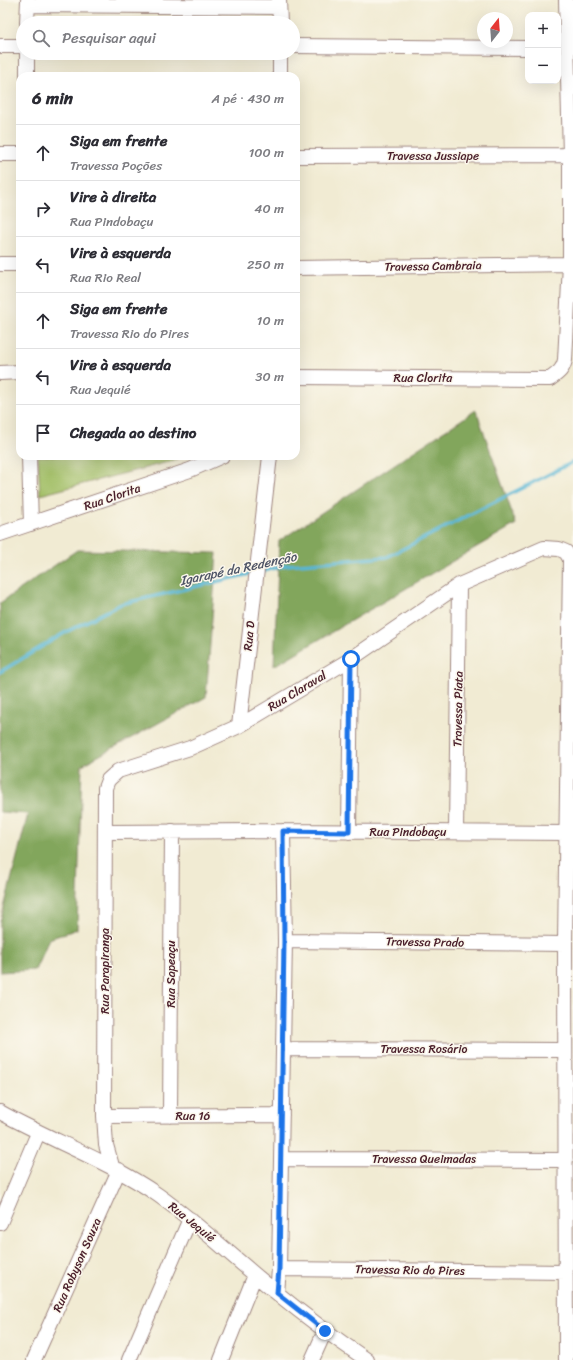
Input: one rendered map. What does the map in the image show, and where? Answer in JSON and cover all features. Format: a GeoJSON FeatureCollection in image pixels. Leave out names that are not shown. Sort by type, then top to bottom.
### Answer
{"type":"FeatureCollection","features":[{"type":"Feature","properties":{"kind":"street"},"geometry":{"type":"LineString","coordinates":[[566,0],[562,48],[570,155],[570,264]]}},
{"type":"Feature","properties":{"kind":"street"},"geometry":{"type":"LineString","coordinates":[[27,16],[28,3],[279,3],[280,16]]}},
{"type":"Feature","properties":{"kind":"street"},"geometry":{"type":"LineString","coordinates":[[0,46],[16,46]]}},
{"type":"Feature","properties":{"kind":"street"},"geometry":{"type":"LineString","coordinates":[[300,46],[525,48]]}},
{"type":"Feature","properties":{"kind":"street"},"geometry":{"type":"LineString","coordinates":[[27,60],[27,72]]}},
{"type":"Feature","properties":{"kind":"street"},"geometry":{"type":"LineString","coordinates":[[280,60],[280,72]]}},
{"type":"Feature","properties":{"kind":"street"},"geometry":{"type":"LineString","coordinates":[[0,154],[16,154]]}},
{"type":"Feature","properties":{"kind":"street","name":"Travessa Jussiape"},"geometry":{"type":"LineString","coordinates":[[300,156],[570,155]]}},
{"type":"Feature","properties":{"kind":"street"},"geometry":{"type":"LineString","coordinates":[[0,264],[16,264]]}},
{"type":"Feature","properties":{"kind":"street","name":"Travessa Cambraia"},"geometry":{"type":"LineString","coordinates":[[300,268],[570,264]]}},
{"type":"Feature","properties":{"kind":"street","name":"Rua Clorita"},"geometry":{"type":"LineString","coordinates":[[300,378],[550,379],[559,373],[564,366],[570,264]]}},
{"type":"Feature","properties":{"kind":"street"},"geometry":{"type":"LineString","coordinates":[[0,373],[16,372]]}},
{"type":"Feature","properties":{"kind":"street"},"geometry":{"type":"LineString","coordinates":[[29,460],[31,524]]}},
{"type":"Feature","properties":{"kind":"street","name":"Rua Clorita"},"geometry":{"type":"LineString","coordinates":[[0,534],[190,470],[213,460]]}},
{"type":"Feature","properties":{"kind":"street","name":"Rua D"},"geometry":{"type":"LineString","coordinates":[[239,726],[270,460]]}},
{"type":"Feature","properties":{"kind":"street","name":"Rua Claraval"},"geometry":{"type":"LineString","coordinates":[[111,776],[118,772],[190,748],[239,726],[351,659],[459,586],[534,552],[551,547],[566,552],[570,559],[567,833]]}},
{"type":"Feature","properties":{"kind":"street","name":"Travessa Piata"},"geometry":{"type":"LineString","coordinates":[[456,832],[459,586]]}},
{"type":"Feature","properties":{"kind":"street"},"geometry":{"type":"LineString","coordinates":[[349,832],[351,659]]}},
{"type":"Feature","properties":{"kind":"street","name":"Rua Parapiranga"},"geometry":{"type":"LineString","coordinates":[[111,776],[105,788],[104,1116],[106,1145],[116,1168]]}},
{"type":"Feature","properties":{"kind":"street","name":"Rua Sapeaçu"},"geometry":{"type":"LineString","coordinates":[[170,1116],[172,831]]}},
{"type":"Feature","properties":{"kind":"street"},"geometry":{"type":"LineString","coordinates":[[277,1293],[279,1269],[283,1049],[283,831]]}},
{"type":"Feature","properties":{"kind":"street","name":"Rua Pindobaçu"},"geometry":{"type":"LineString","coordinates":[[106,832],[283,831],[567,833]]}},
{"type":"Feature","properties":{"kind":"street"},"geometry":{"type":"LineString","coordinates":[[566,1360],[566,1272],[570,1184],[566,1160],[565,1050],[567,833]]}},
{"type":"Feature","properties":{"kind":"street","name":"Travessa Prado"},"geometry":{"type":"LineString","coordinates":[[284,941],[565,944]]}},
{"type":"Feature","properties":{"kind":"street","name":"Travessa Rosário"},"geometry":{"type":"LineString","coordinates":[[283,1049],[565,1050]]}},
{"type":"Feature","properties":{"kind":"street","name":"Rua Jequié"},"geometry":{"type":"LineString","coordinates":[[0,1112],[38,1133],[116,1168],[190,1219],[277,1293],[325,1331],[367,1360]]}},
{"type":"Feature","properties":{"kind":"street","name":"Rua 16"},"geometry":{"type":"LineString","coordinates":[[104,1116],[282,1115]]}},
{"type":"Feature","properties":{"kind":"street"},"geometry":{"type":"LineString","coordinates":[[0,1223],[38,1133]]}},
{"type":"Feature","properties":{"kind":"street","name":"Travessa Queimadas"},"geometry":{"type":"LineString","coordinates":[[281,1159],[566,1160]]}},
{"type":"Feature","properties":{"kind":"street","name":"Rua Robyson Souza"},"geometry":{"type":"LineString","coordinates":[[34,1360],[116,1168]]}},
{"type":"Feature","properties":{"kind":"street"},"geometry":{"type":"LineString","coordinates":[[130,1360],[190,1219]]}},
{"type":"Feature","properties":{"kind":"street","name":"Travessa Rio do Pires"},"geometry":{"type":"LineString","coordinates":[[279,1269],[566,1272]]}},
{"type":"Feature","properties":{"kind":"street"},"geometry":{"type":"LineString","coordinates":[[221,1360],[255,1275]]}},
{"type":"Feature","properties":{"kind":"street"},"geometry":{"type":"LineString","coordinates":[[312,1360],[325,1331]]}},
{"type":"Feature","properties":{"kind":"green space"},"geometry":{"type":"Polygon","coordinates":[[[476,410],[516,524],[274,666],[279,541],[476,410]]]}},
{"type":"Feature","properties":{"kind":"green space"},"geometry":{"type":"Polygon","coordinates":[[[38,460],[176,460],[40,495],[38,460]]]}},
{"type":"Feature","properties":{"kind":"green space"},"geometry":{"type":"Polygon","coordinates":[[[77,550],[217,553],[206,697],[82,765],[77,929],[49,939],[35,970],[0,972],[0,923],[28,814],[0,812],[0,603],[77,550]]]}},
{"type":"Feature","properties":{"kind":"waterway","name":"Igarapé da Redenção"},"geometry":{"type":"LineString","coordinates":[[260,572],[287,565],[387,557],[573,462]]}},
{"type":"Feature","properties":{"kind":"waterway","name":"Igarapé da Redenção"},"geometry":{"type":"LineString","coordinates":[[0,672],[66,632],[121,604],[254,573]]}},
{"type":"Feature","properties":{"kind":"route"},"geometry":{"type":"LineString","coordinates":[[325,1331],[277,1293],[279,1269],[282,1115],[284,941],[283,831],[349,832],[351,659]]}}]}
